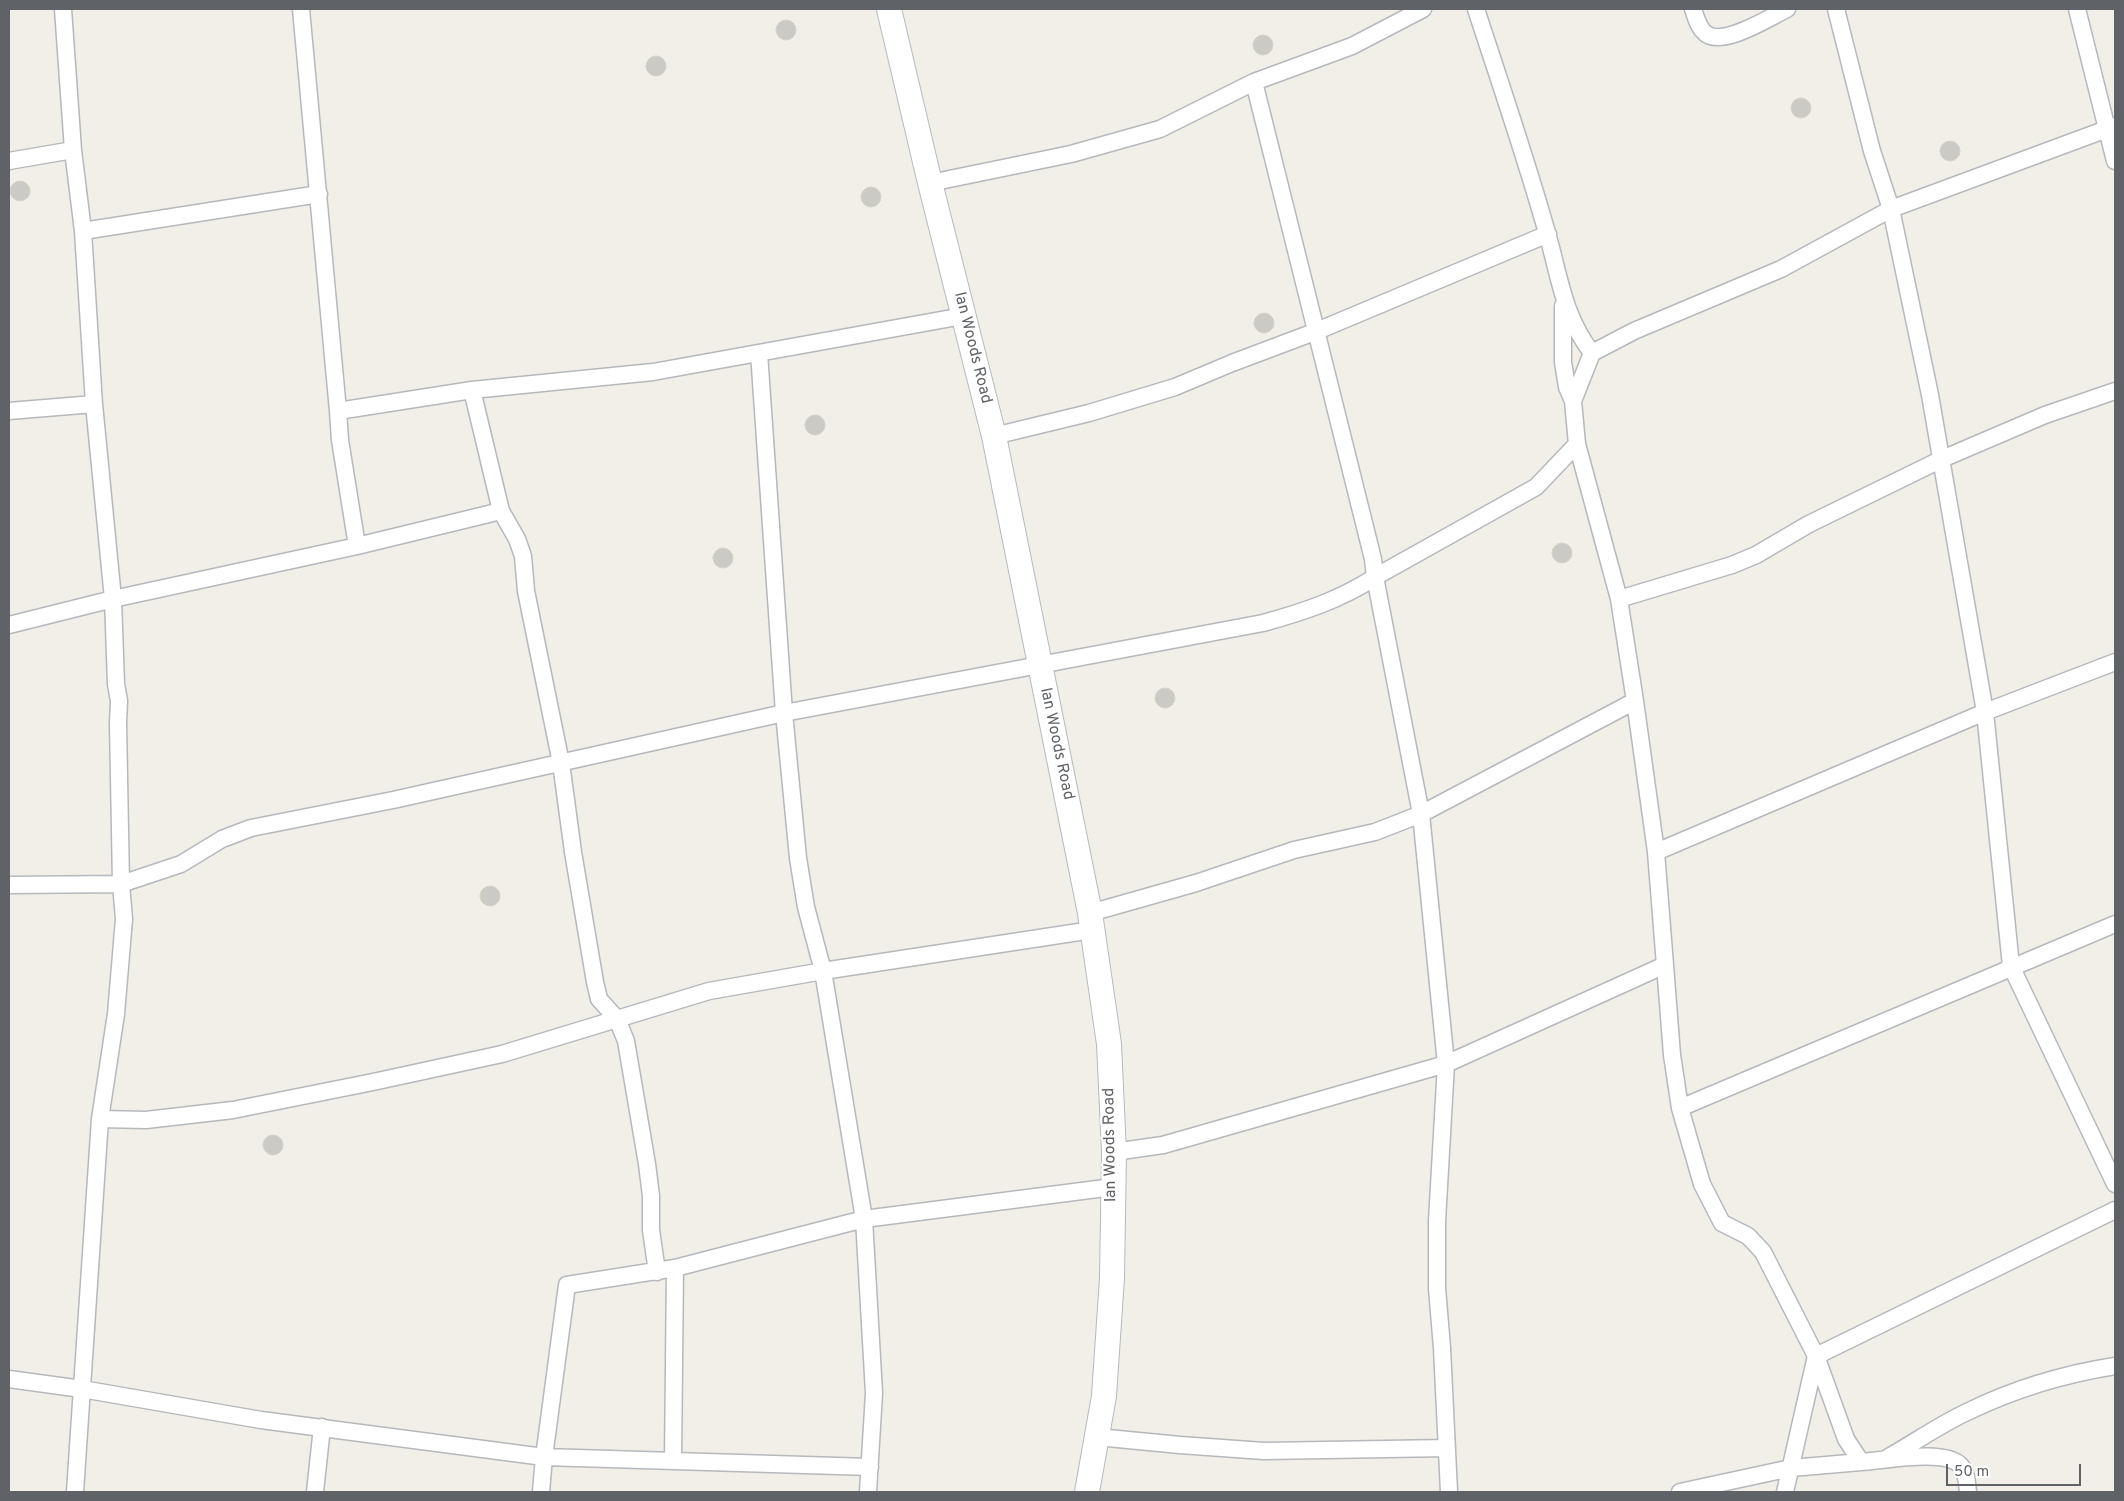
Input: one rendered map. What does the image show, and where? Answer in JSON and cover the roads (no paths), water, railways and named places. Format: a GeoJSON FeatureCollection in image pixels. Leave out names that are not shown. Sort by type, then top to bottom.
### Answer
{"type":"FeatureCollection","features":[{"type":"Feature","properties":{"kind":"street"},"geometry":{"type":"LineString","coordinates":[[63,9],[73,150],[83,231],[94,404],[112,599],[116,684],[119,701],[121,884],[124,919],[116,1014],[100,1119],[75,1492]]}},
{"type":"Feature","properties":{"kind":"street"},"geometry":{"type":"LineString","coordinates":[[300,9],[319,194],[340,440],[357,546]]}},
{"type":"Feature","properties":{"kind":"street","name":"Ian Woods Road"},"geometry":{"type":"LineString","coordinates":[[889,9],[930,183],[994,436],[1091,922],[1109,1044],[1114,1152],[1112,1278],[1104,1396],[1087,1492]]}},
{"type":"Feature","properties":{"kind":"street"},"geometry":{"type":"LineString","coordinates":[[930,183],[1071,154],[1160,129],[1254,82],[1352,46],[1423,9]]}},
{"type":"Feature","properties":{"kind":"street"},"geometry":{"type":"LineString","coordinates":[[1476,9],[1548,234],[1563,299],[1580,338],[1592,353]]}},
{"type":"Feature","properties":{"kind":"street"},"geometry":{"type":"LineString","coordinates":[[1693,9],[1698,24],[1706,34],[1716,38],[1733,35],[1787,9]]}},
{"type":"Feature","properties":{"kind":"street"},"geometry":{"type":"LineString","coordinates":[[1836,9],[1870,143],[1890,209],[1942,459],[1985,712],[2011,966],[2115,1184]]}},
{"type":"Feature","properties":{"kind":"street"},"geometry":{"type":"LineString","coordinates":[[2077,9],[2112,128],[2115,161]]}},
{"type":"Feature","properties":{"kind":"street"},"geometry":{"type":"LineString","coordinates":[[1254,82],[1373,559],[1421,814],[1446,1064],[1437,1221],[1437,1288],[1449,1492]]}},
{"type":"Feature","properties":{"kind":"street"},"geometry":{"type":"LineString","coordinates":[[1573,401],[1592,353],[1634,331],[1781,269],[1890,209],[2112,128]]}},
{"type":"Feature","properties":{"kind":"street"},"geometry":{"type":"LineString","coordinates":[[9,161],[73,150]]}},
{"type":"Feature","properties":{"kind":"street"},"geometry":{"type":"LineString","coordinates":[[83,231],[319,194]]}},
{"type":"Feature","properties":{"kind":"street"},"geometry":{"type":"LineString","coordinates":[[994,436],[1089,413],[1175,387],[1317,331],[1548,234]]}},
{"type":"Feature","properties":{"kind":"street"},"geometry":{"type":"LineString","coordinates":[[1563,299],[1564,362],[1567,387],[1573,401],[1577,444],[1619,599],[1635,701],[1656,852],[1672,1055],[1680,1108],[1702,1184],[1722,1223],[1748,1236],[1763,1252],[1816,1356],[1846,1439],[1861,1462]]}},
{"type":"Feature","properties":{"kind":"street"},"geometry":{"type":"LineString","coordinates":[[338,411],[472,390],[653,372],[963,316]]}},
{"type":"Feature","properties":{"kind":"street"},"geometry":{"type":"LineString","coordinates":[[760,353],[784,713],[798,858],[806,907],[823,971],[864,1219],[874,1393],[868,1492]]}},
{"type":"Feature","properties":{"kind":"street"},"geometry":{"type":"LineString","coordinates":[[472,390],[501,511],[518,539],[523,556],[526,591],[560,763],[573,852],[599,999],[617,1019],[626,1041],[647,1164],[651,1196],[651,1230],[657,1272]]}},
{"type":"Feature","properties":{"kind":"street"},"geometry":{"type":"LineString","coordinates":[[1619,599],[1732,565],[1756,555],[1809,524],[1942,459],[2028,422],[2115,391]]}},
{"type":"Feature","properties":{"kind":"street"},"geometry":{"type":"LineString","coordinates":[[9,411],[94,404]]}},
{"type":"Feature","properties":{"kind":"street"},"geometry":{"type":"LineString","coordinates":[[9,885],[121,884],[180,864],[222,839],[251,828],[393,800],[784,713],[1263,623],[1318,607],[1352,592],[1375,577],[1536,488],[1577,444]]}},
{"type":"Feature","properties":{"kind":"street"},"geometry":{"type":"LineString","coordinates":[[9,625],[112,599],[357,546],[501,511]]}},
{"type":"Feature","properties":{"kind":"street"},"geometry":{"type":"LineString","coordinates":[[1656,852],[1985,712],[2115,662]]}},
{"type":"Feature","properties":{"kind":"street"},"geometry":{"type":"LineString","coordinates":[[100,1119],[146,1120],[233,1110],[502,1054],[709,991],[1091,922],[1196,883],[1294,850],[1375,832],[1421,814],[1635,701]]}},
{"type":"Feature","properties":{"kind":"street"},"geometry":{"type":"LineString","coordinates":[[1680,1108],[2011,966],[2115,924]]}},
{"type":"Feature","properties":{"kind":"street"},"geometry":{"type":"LineString","coordinates":[[1114,1152],[1163,1145],[1446,1064],[1665,965]]}},
{"type":"Feature","properties":{"kind":"street"},"geometry":{"type":"LineString","coordinates":[[541,1492],[567,1285],[675,1268],[864,1219],[1112,1187]]}},
{"type":"Feature","properties":{"kind":"street"},"geometry":{"type":"LineString","coordinates":[[1816,1356],[2115,1210]]}},
{"type":"Feature","properties":{"kind":"street"},"geometry":{"type":"LineString","coordinates":[[673,1461],[675,1268]]}},
{"type":"Feature","properties":{"kind":"street"},"geometry":{"type":"LineString","coordinates":[[1786,1492],[1816,1356]]}},
{"type":"Feature","properties":{"kind":"street"},"geometry":{"type":"LineString","coordinates":[[1883,1460],[1966,1412],[2024,1388],[2070,1374],[2115,1366]]}},
{"type":"Feature","properties":{"kind":"street"},"geometry":{"type":"LineString","coordinates":[[9,1378],[261,1420],[544,1457],[870,1467]]}},
{"type":"Feature","properties":{"kind":"street"},"geometry":{"type":"LineString","coordinates":[[315,1492],[322,1428]]}},
{"type":"Feature","properties":{"kind":"street"},"geometry":{"type":"LineString","coordinates":[[1097,1437],[1180,1446],[1264,1451],[1447,1448]]}},
{"type":"Feature","properties":{"kind":"street"},"geometry":{"type":"LineString","coordinates":[[1680,1492],[1791,1468],[1921,1457],[1943,1458],[1955,1461],[1964,1470],[1968,1492]]}}]}
